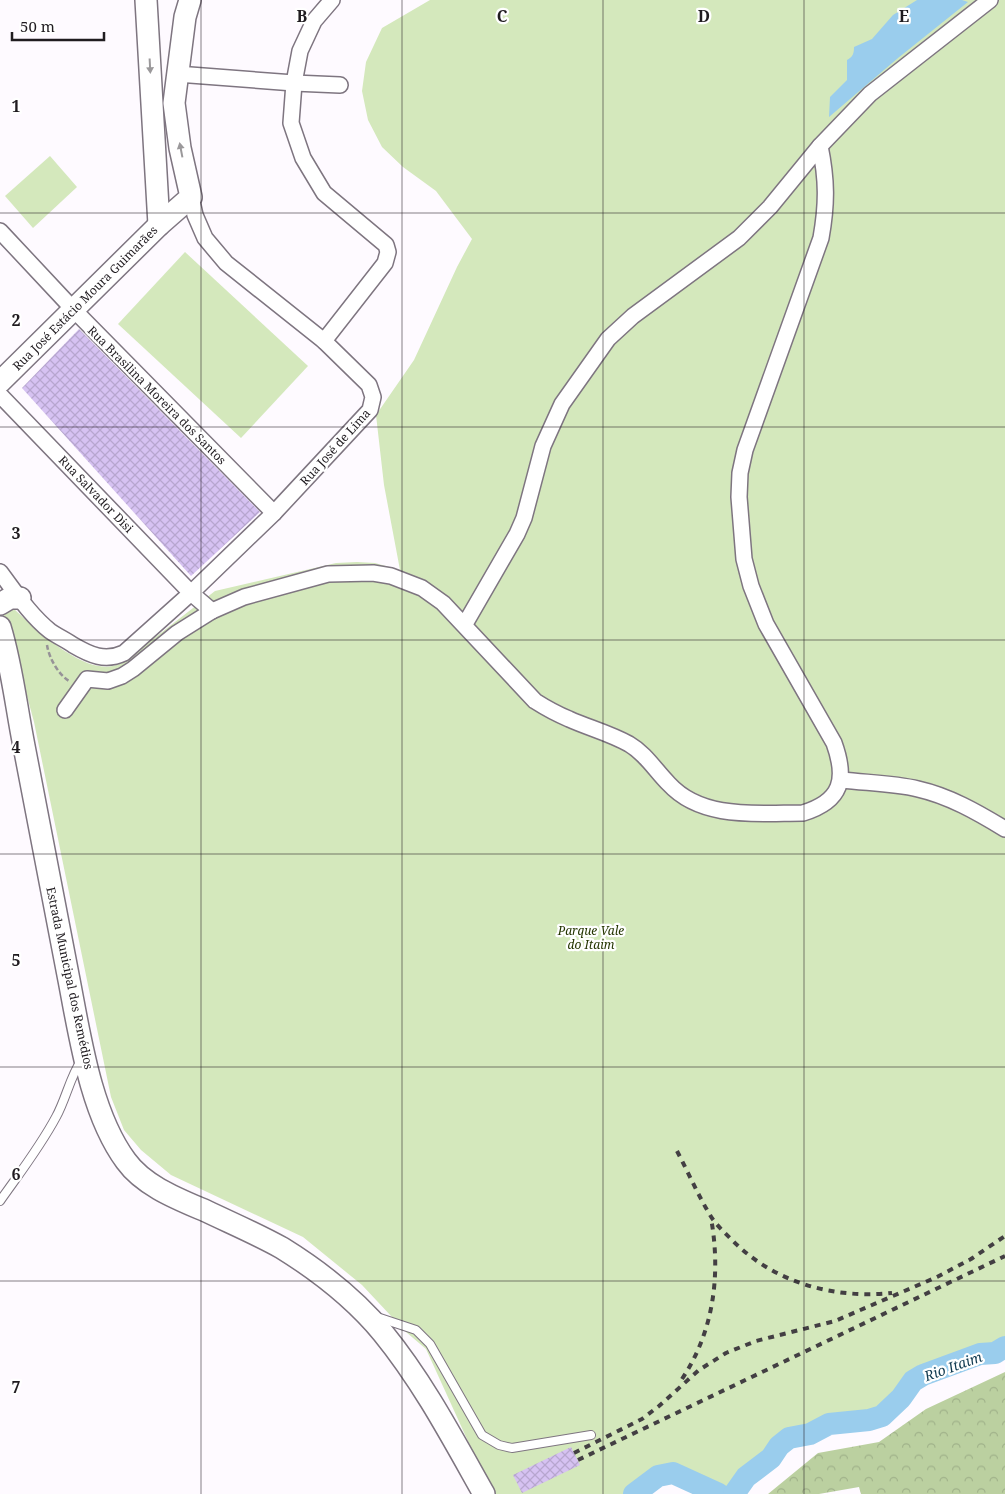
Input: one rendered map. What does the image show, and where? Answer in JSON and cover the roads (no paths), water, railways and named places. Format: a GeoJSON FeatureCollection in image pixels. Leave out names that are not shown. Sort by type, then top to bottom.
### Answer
{"type":"FeatureCollection","features":[{"type":"Feature","properties":{"kind":"main road","name":"Rua José Estácio Moura Guimarães"},"geometry":{"type":"LineString","coordinates":[[0,382],[159,225],[146,0]]}},
{"type":"Feature","properties":{"kind":"main road"},"geometry":{"type":"LineString","coordinates":[[159,225],[191,197],[180,148],[174,103],[185,17],[190,0]]}},
{"type":"Feature","properties":{"kind":"main road","name":"Estrada Municipal dos Remédios"},"geometry":{"type":"LineString","coordinates":[[0,627],[8,654],[84,1057],[104,1120],[114,1144],[128,1164],[160,1189],[255,1233],[282,1249],[314,1269],[365,1313],[382,1332],[421,1385],[484,1494]]}},
{"type":"Feature","properties":{"kind":"main road","name":"Estrada Municipal dos Remédios"},"geometry":{"type":"LineString","coordinates":[[0,674],[22,736]]}},
{"type":"Feature","properties":{"kind":"street"},"geometry":{"type":"LineString","coordinates":[[324,341],[385,263],[388,252],[386,245],[324,192],[303,158],[291,123],[294,83],[300,51],[314,21],[332,0]]}},
{"type":"Feature","properties":{"kind":"street"},"geometry":{"type":"LineString","coordinates":[[465,624],[517,534],[526,511],[544,446],[562,404],[608,339],[633,316],[739,238],[770,207],[820,146],[870,94],[990,0]]}},
{"type":"Feature","properties":{"kind":"street"},"geometry":{"type":"LineString","coordinates":[[177,74],[340,85]]}},
{"type":"Feature","properties":{"kind":"street"},"geometry":{"type":"LineString","coordinates":[[65,710],[88,679],[108,681],[122,676],[177,633],[212,610],[244,597],[328,574],[373,573],[391,576],[422,588],[444,603],[535,701],[570,720],[601,730],[630,745],[650,761],[669,785],[695,803],[731,812],[803,812],[824,804],[842,780],[841,761],[834,743],[766,624],[751,586],[744,559],[739,497],[740,473],[746,450],[822,238],[826,215],[826,183],[820,146]]}},
{"type":"Feature","properties":{"kind":"street","name":"Rua José de Lima"},"geometry":{"type":"LineString","coordinates":[[10,601],[51,631],[85,652],[108,658],[124,653],[192,593],[274,514],[370,410],[373,397],[369,384],[324,341],[226,264],[205,238],[195,216],[191,197]]}},
{"type":"Feature","properties":{"kind":"street","name":"Rua Brasilina Moreira dos Santos"},"geometry":{"type":"LineString","coordinates":[[0,231],[74,310],[274,514]]}},
{"type":"Feature","properties":{"kind":"street","name":"Rua Salvador Disi"},"geometry":{"type":"LineString","coordinates":[[0,395],[192,593],[212,610]]}},
{"type":"Feature","properties":{"kind":"street"},"geometry":{"type":"LineString","coordinates":[[0,572],[10,601]]}},
{"type":"Feature","properties":{"kind":"street"},"geometry":{"type":"LineString","coordinates":[[842,780],[900,786],[934,793],[952,800],[1005,828]]}},
{"type":"Feature","properties":{"kind":"lane"},"geometry":{"type":"LineString","coordinates":[[0,1202],[56,1118],[75,1070],[84,1057]]}},
{"type":"Feature","properties":{"kind":"lane"},"geometry":{"type":"LineString","coordinates":[[365,1313],[416,1330],[430,1344],[444,1365],[482,1435],[499,1445],[512,1448],[591,1436]]}},
{"type":"Feature","properties":{"kind":"water"},"geometry":{"type":"Polygon","coordinates":[[[917,0],[962,0],[968,2],[829,117],[830,97],[847,80],[847,60],[853,55],[854,47],[872,39],[893,15],[917,0]]]}},
{"type":"Feature","properties":{"kind":"waterway","name":"Rio Itaim"},"geometry":{"type":"LineString","coordinates":[[734,1494],[746,1477],[771,1458],[779,1446],[789,1438],[810,1434],[829,1424],[869,1420],[882,1416],[901,1398],[913,1381],[923,1375],[980,1354],[995,1353],[1005,1347]]}},
{"type":"Feature","properties":{"kind":"waterway","name":"Rio Itaim"},"geometry":{"type":"LineString","coordinates":[[634,1494],[658,1476],[673,1473],[719,1494]]}},
{"type":"Feature","properties":{"kind":"railway"},"geometry":{"type":"LineString","coordinates":[[677,1151],[701,1200],[715,1222],[733,1241],[767,1268],[806,1285],[827,1290],[870,1294],[892,1293]]}},
{"type":"Feature","properties":{"kind":"railway"},"geometry":{"type":"LineString","coordinates":[[682,1379],[693,1361],[701,1341],[708,1322],[712,1302],[715,1260],[711,1218]]}},
{"type":"Feature","properties":{"kind":"railway"},"geometry":{"type":"LineString","coordinates":[[574,1453],[642,1419],[699,1370],[726,1353],[756,1341],[835,1321],[937,1277],[971,1259],[1005,1236]]}},
{"type":"Feature","properties":{"kind":"railway"},"geometry":{"type":"LineString","coordinates":[[578,1460],[1005,1256]]}},
{"type":"Feature","properties":{"kind":"park label","name":"Parque Vale do Itaim"},"geometry":{"type":"Point","coordinates":[591,937]}}]}
